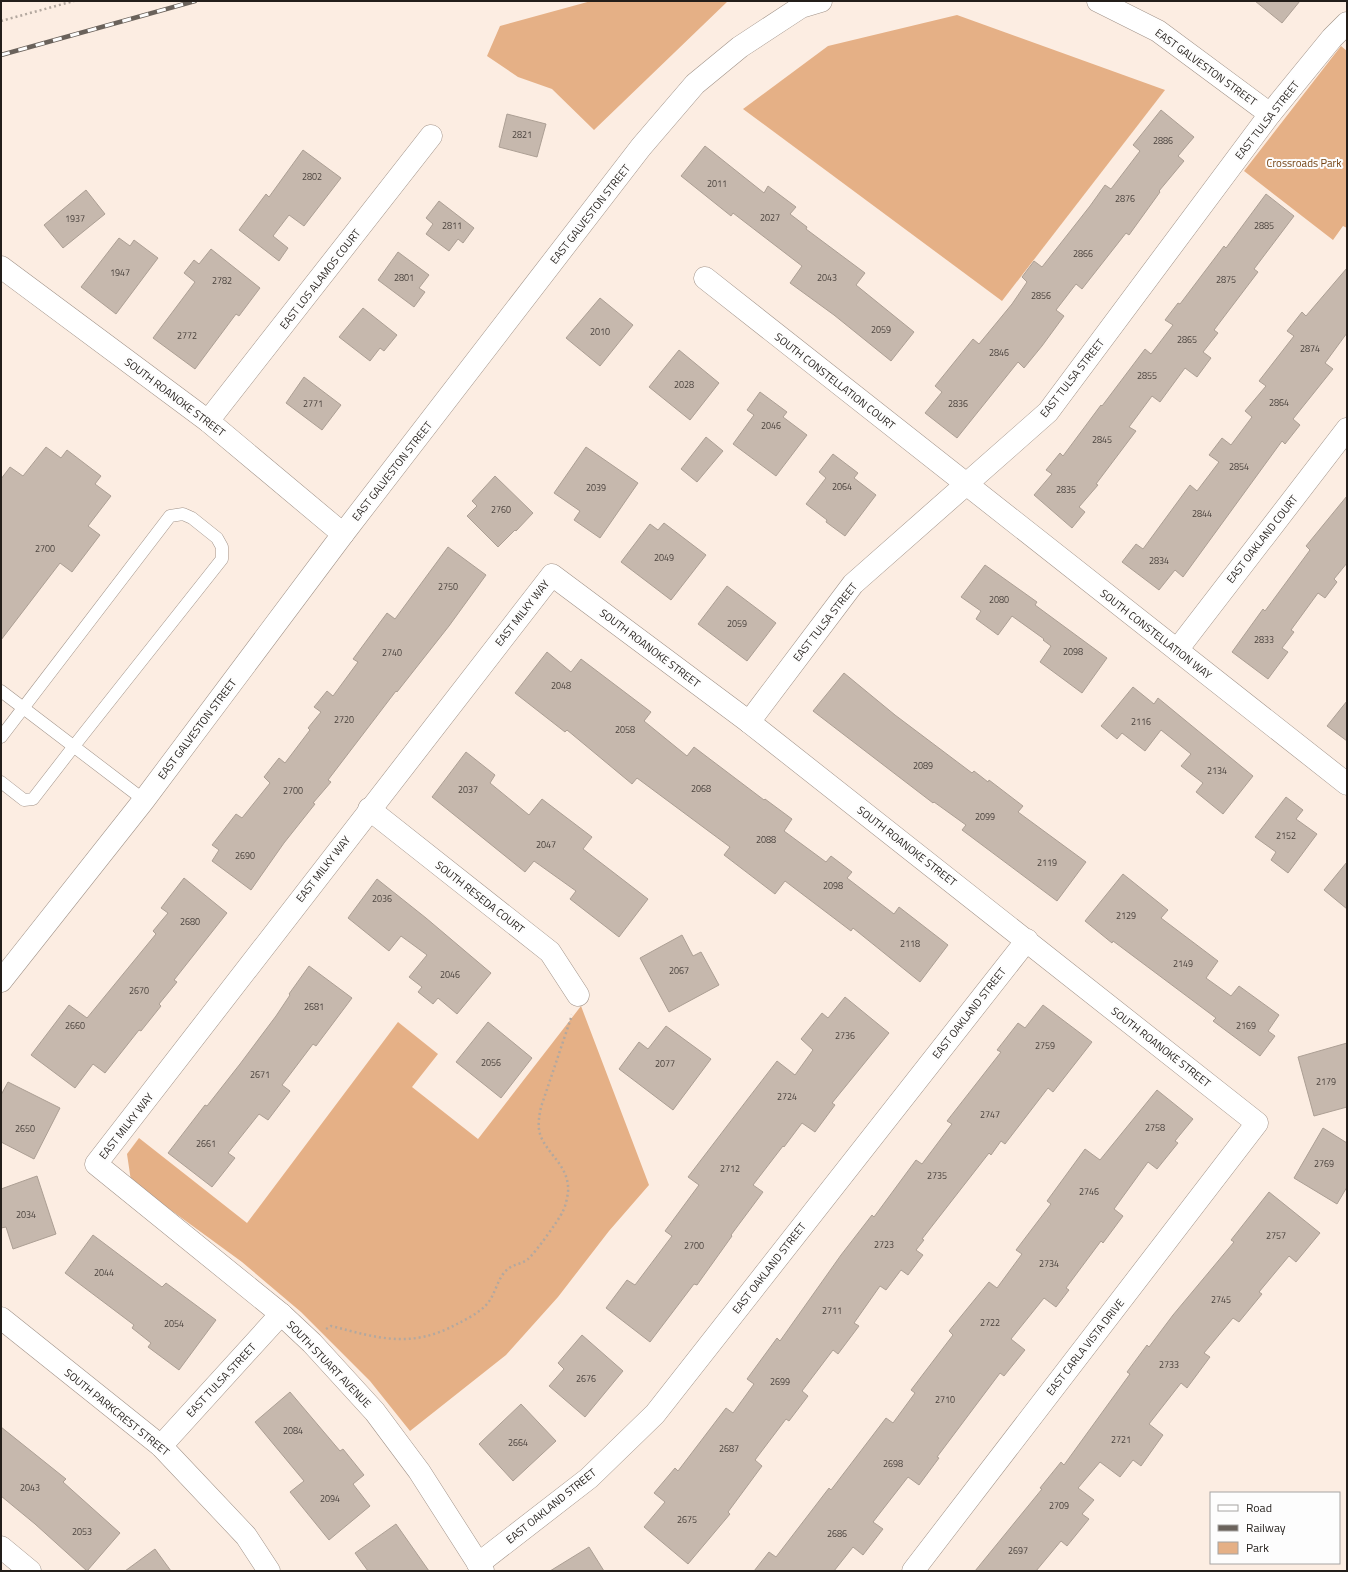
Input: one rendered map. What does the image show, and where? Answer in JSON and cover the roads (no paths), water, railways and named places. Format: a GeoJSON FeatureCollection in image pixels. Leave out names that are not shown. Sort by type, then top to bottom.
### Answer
{"type":"FeatureCollection","features":[{"type":"Feature","properties":{"kind":"street","name":"EAST GALVESTON STREET"},"geometry":{"type":"LineString","coordinates":[[1,981],[144,800],[343,534],[641,147],[695,84],[740,47],[801,7],[821,1]]}},
{"type":"Feature","properties":{"kind":"street","name":"EAST GALVESTON STREET"},"geometry":{"type":"LineString","coordinates":[[1098,1],[1158,31],[1270,114]]}},
{"type":"Feature","properties":{"kind":"street","name":"EAST TULSA STREET"},"geometry":{"type":"LineString","coordinates":[[749,722],[853,584],[1048,412],[1270,114],[1332,38],[1347,23]]}},
{"type":"Feature","properties":{"kind":"street","name":"EAST LOS ALAMOS COURT"},"geometry":{"type":"LineString","coordinates":[[208,421],[431,136]]}},
{"type":"Feature","properties":{"kind":"street","name":"SOUTH ROANOKE STREET"},"geometry":{"type":"LineString","coordinates":[[1,267],[208,421],[343,534]]}},
{"type":"Feature","properties":{"kind":"street","name":"SOUTH CONSTELLATION COURT"},"geometry":{"type":"LineString","coordinates":[[705,278],[965,484]]}},
{"type":"Feature","properties":{"kind":"street","name":"EAST OAKLAND COURT"},"geometry":{"type":"LineString","coordinates":[[1176,650],[1347,429]]}},
{"type":"Feature","properties":{"kind":"street","name":"SOUTH CONSTELLATION WAY"},"geometry":{"type":"LineString","coordinates":[[965,484],[1347,784]]}},
{"type":"Feature","properties":{"kind":"street","name":"SOUTH ROANOKE STREET"},"geometry":{"type":"LineString","coordinates":[[552,575],[749,722],[1258,1123]]}},
{"type":"Feature","properties":{"kind":"street","name":"EAST MILKY WAY"},"geometry":{"type":"LineString","coordinates":[[96,1164],[552,575]]}},
{"type":"Feature","properties":{"kind":"street","name":"SOUTH RESEDA COURT"},"geometry":{"type":"LineString","coordinates":[[370,809],[550,952],[578,995]]}},
{"type":"Feature","properties":{"kind":"street","name":"EAST OAKLAND STREET"},"geometry":{"type":"LineString","coordinates":[[480,1567],[589,1478],[655,1414],[1027,940]]}},
{"type":"Feature","properties":{"kind":"street","name":"EAST CARLA VISTA DRIVE"},"geometry":{"type":"LineString","coordinates":[[913,1571],[1258,1123]]}},
{"type":"Feature","properties":{"kind":"street","name":"SOUTH STUART AVENUE"},"geometry":{"type":"LineString","coordinates":[[96,1164],[281,1314],[312,1343],[375,1412],[419,1471],[480,1567]]}},
{"type":"Feature","properties":{"kind":"street","name":"EAST TULSA STREET"},"geometry":{"type":"LineString","coordinates":[[161,1446],[281,1314]]}},
{"type":"Feature","properties":{"kind":"street","name":"SOUTH PARKCREST STREET"},"geometry":{"type":"LineString","coordinates":[[1,1318],[161,1446],[246,1536],[269,1571]]}},
{"type":"Feature","properties":{"kind":"street"},"geometry":{"type":"LineString","coordinates":[[1,1546],[30,1571]]}},
{"type":"Feature","properties":{"kind":"lane"},"geometry":{"type":"LineString","coordinates":[[1,737],[170,516],[183,514],[192,518],[217,538],[222,547],[222,559],[33,799],[24,800],[1,782]]}},
{"type":"Feature","properties":{"kind":"lane"},"geometry":{"type":"LineString","coordinates":[[1,691],[144,800]]}},
{"type":"Feature","properties":{"kind":"railway"},"geometry":{"type":"LineString","coordinates":[[1,55],[195,1]]}},
{"type":"Feature","properties":{"kind":"park label","name":"Crossroads Park"},"geometry":{"type":"Point","coordinates":[1304,163]}}]}
